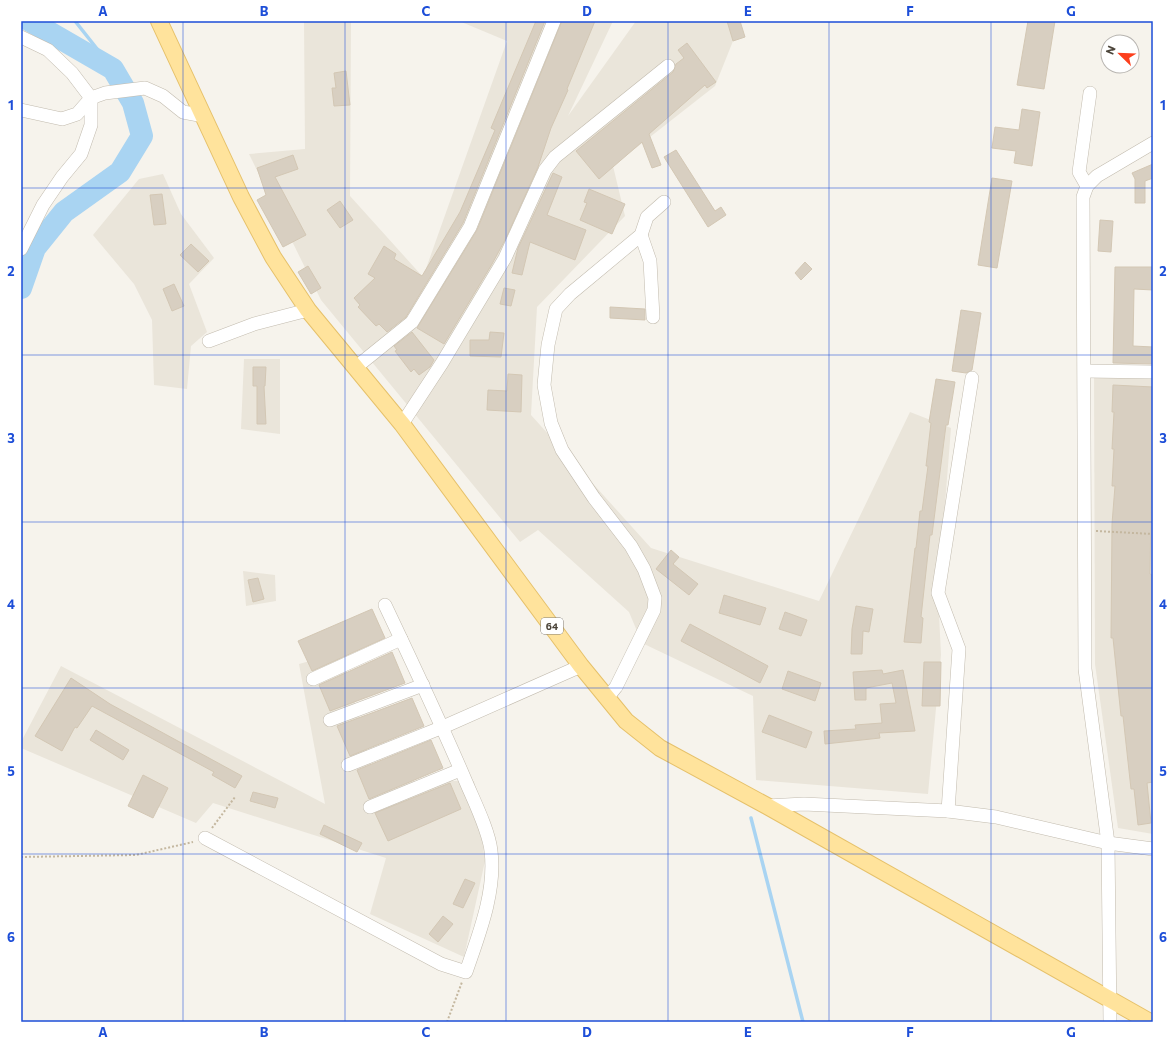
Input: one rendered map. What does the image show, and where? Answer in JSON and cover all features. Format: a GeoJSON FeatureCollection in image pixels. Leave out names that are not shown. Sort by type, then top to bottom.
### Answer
{"type":"FeatureCollection","features":[{"type":"Feature","properties":{"kind":"main road","name":"64"},"geometry":{"type":"LineString","coordinates":[[159,21],[241,197],[273,257],[308,310],[402,424],[581,666],[626,721],[660,748],[767,806],[1150,1022]]}},
{"type":"Feature","properties":{"kind":"street"},"geometry":{"type":"LineString","coordinates":[[355,368],[412,322],[470,227],[554,21]]}},
{"type":"Feature","properties":{"kind":"street"},"geometry":{"type":"LineString","coordinates":[[21,37],[48,50],[72,73],[91,98],[91,125],[81,154],[62,176],[43,205],[21,249]]}},
{"type":"Feature","properties":{"kind":"street"},"geometry":{"type":"LineString","coordinates":[[402,424],[442,363],[506,258],[545,170],[555,157],[668,66]]}},
{"type":"Feature","properties":{"kind":"street"},"geometry":{"type":"LineString","coordinates":[[21,110],[62,119],[77,114],[91,98],[105,93],[145,88],[163,96],[183,112],[204,116]]}},
{"type":"Feature","properties":{"kind":"street"},"geometry":{"type":"LineString","coordinates":[[1090,93],[1079,172],[1086,186],[1084,197],[1085,669],[1108,843],[1110,1022]]}},
{"type":"Feature","properties":{"kind":"street"},"geometry":{"type":"LineString","coordinates":[[1086,186],[1097,176],[1153,143]]}},
{"type":"Feature","properties":{"kind":"street"},"geometry":{"type":"LineString","coordinates":[[607,698],[616,687],[654,610],[655,598],[644,569],[631,546],[594,498],[562,450],[551,423],[544,385],[548,345],[556,309],[570,294],[641,235],[647,217],[664,202]]}},
{"type":"Feature","properties":{"kind":"street"},"geometry":{"type":"LineString","coordinates":[[641,235],[650,261],[653,317]]}},
{"type":"Feature","properties":{"kind":"street"},"geometry":{"type":"LineString","coordinates":[[210,341],[254,324],[308,310]]}},
{"type":"Feature","properties":{"kind":"street"},"geometry":{"type":"LineString","coordinates":[[1085,371],[1153,372]]}},
{"type":"Feature","properties":{"kind":"street"},"geometry":{"type":"LineString","coordinates":[[948,810],[958,650],[938,593],[972,378]]}},
{"type":"Feature","properties":{"kind":"street"},"geometry":{"type":"LineString","coordinates":[[205,838],[441,964],[466,972],[483,922],[491,876],[491,850],[481,818],[443,727],[386,605]]}},
{"type":"Feature","properties":{"kind":"street"},"geometry":{"type":"LineString","coordinates":[[313,679],[401,639]]}},
{"type":"Feature","properties":{"kind":"street"},"geometry":{"type":"LineString","coordinates":[[348,765],[443,727],[581,666]]}},
{"type":"Feature","properties":{"kind":"street"},"geometry":{"type":"LineString","coordinates":[[330,720],[423,685]]}},
{"type":"Feature","properties":{"kind":"street"},"geometry":{"type":"LineString","coordinates":[[370,807],[460,770]]}},
{"type":"Feature","properties":{"kind":"street"},"geometry":{"type":"LineString","coordinates":[[767,806],[804,804],[948,810],[996,817],[1108,843],[1153,849]]}},
{"type":"Feature","properties":{"kind":"path"},"geometry":{"type":"LineString","coordinates":[[1085,530],[1153,534]]}},
{"type":"Feature","properties":{"kind":"path"},"geometry":{"type":"LineString","coordinates":[[21,857],[136,855],[186,845],[205,838],[235,797]]}},
{"type":"Feature","properties":{"kind":"path"},"geometry":{"type":"LineString","coordinates":[[447,1022],[466,972]]}},
{"type":"Feature","properties":{"kind":"shaded area"},"geometry":{"type":"Polygon","coordinates":[[[304,21],[351,21],[350,196],[423,277],[507,41],[459,21],[613,21],[568,116],[636,21],[741,21],[715,86],[613,166],[625,216],[537,307],[531,415],[651,548],[819,601],[910,412],[951,428],[938,593],[941,655],[928,794],[756,780],[753,696],[642,643],[629,612],[538,530],[520,542],[321,300],[249,154],[305,149],[304,21]]]}},
{"type":"Feature","properties":{"kind":"shaded area"},"geometry":{"type":"Polygon","coordinates":[[[163,174],[181,214],[214,258],[189,284],[207,332],[191,346],[187,389],[154,385],[152,320],[134,284],[93,235],[139,179],[163,174]]]}},
{"type":"Feature","properties":{"kind":"shaded area"},"geometry":{"type":"Polygon","coordinates":[[[244,359],[280,359],[280,434],[241,429],[244,359]]]}},
{"type":"Feature","properties":{"kind":"shaded area"},"geometry":{"type":"Polygon","coordinates":[[[1094,369],[1153,371],[1153,834],[1118,828],[1095,664],[1094,369]]]}},
{"type":"Feature","properties":{"kind":"shaded area"},"geometry":{"type":"Polygon","coordinates":[[[243,571],[275,575],[276,601],[246,606],[243,571]]]}},
{"type":"Feature","properties":{"kind":"shaded area"},"geometry":{"type":"Polygon","coordinates":[[[342,652],[375,781],[474,781],[485,861],[464,957],[370,914],[386,858],[213,803],[196,823],[21,748],[21,742],[61,666],[325,804],[299,664],[342,652]]]}},
{"type":"Feature","properties":{"kind":"building"},"geometry":{"type":"Polygon","coordinates":[[[536,21],[545,21],[463,223],[406,317],[387,332],[379,324],[376,326],[358,307],[360,305],[354,298],[375,278],[368,274],[384,246],[396,254],[394,259],[422,276],[460,212],[495,130],[491,128],[536,21]]]}},
{"type":"Feature","properties":{"kind":"building"},"geometry":{"type":"Polygon","coordinates":[[[562,21],[595,21],[567,89],[568,90],[551,128],[538,167],[505,240],[444,344],[417,328],[477,230],[562,21]]]}},
{"type":"Feature","properties":{"kind":"building"},"geometry":{"type":"Polygon","coordinates":[[[727,21],[740,21],[745,37],[733,41],[727,21]]]}},
{"type":"Feature","properties":{"kind":"building"},"geometry":{"type":"Polygon","coordinates":[[[1028,21],[1055,21],[1044,89],[1017,85],[1028,21]]]}},
{"type":"Feature","properties":{"kind":"building"},"geometry":{"type":"Polygon","coordinates":[[[687,43],[716,82],[707,88],[705,85],[649,134],[661,165],[652,168],[642,142],[599,179],[576,151],[673,72],[676,64],[684,58],[678,50],[687,43]]]}},
{"type":"Feature","properties":{"kind":"building"},"geometry":{"type":"Polygon","coordinates":[[[346,71],[350,105],[334,106],[332,88],[336,88],[334,73],[346,71]]]}},
{"type":"Feature","properties":{"kind":"building"},"geometry":{"type":"Polygon","coordinates":[[[1022,109],[1040,112],[1032,166],[1014,163],[1016,151],[992,148],[995,127],[1019,130],[1022,109]]]}},
{"type":"Feature","properties":{"kind":"building"},"geometry":{"type":"Polygon","coordinates":[[[676,150],[715,211],[721,207],[726,215],[708,227],[664,157],[676,150]]]}},
{"type":"Feature","properties":{"kind":"building"},"geometry":{"type":"Polygon","coordinates":[[[293,155],[298,169],[275,177],[306,235],[283,247],[257,200],[266,195],[257,168],[293,155]]]}},
{"type":"Feature","properties":{"kind":"building"},"geometry":{"type":"Polygon","coordinates":[[[1153,164],[1153,178],[1145,181],[1145,203],[1135,203],[1135,179],[1132,173],[1153,164]]]}},
{"type":"Feature","properties":{"kind":"building"},"geometry":{"type":"Polygon","coordinates":[[[553,173],[562,177],[547,215],[586,230],[575,260],[530,242],[522,275],[512,273],[518,248],[553,173]]]}},
{"type":"Feature","properties":{"kind":"building"},"geometry":{"type":"Polygon","coordinates":[[[992,178],[1012,181],[997,268],[978,265],[992,178]]]}},
{"type":"Feature","properties":{"kind":"building"},"geometry":{"type":"Polygon","coordinates":[[[589,189],[625,204],[612,234],[580,220],[587,203],[584,202],[589,189]]]}},
{"type":"Feature","properties":{"kind":"building"},"geometry":{"type":"Polygon","coordinates":[[[162,194],[166,224],[154,225],[150,195],[162,194]]]}},
{"type":"Feature","properties":{"kind":"building"},"geometry":{"type":"Polygon","coordinates":[[[340,201],[353,220],[340,228],[327,210],[340,201]]]}},
{"type":"Feature","properties":{"kind":"building"},"geometry":{"type":"Polygon","coordinates":[[[1100,220],[1113,221],[1111,252],[1098,251],[1100,220]]]}},
{"type":"Feature","properties":{"kind":"building"},"geometry":{"type":"Polygon","coordinates":[[[191,244],[209,261],[198,272],[180,255],[191,244]]]}},
{"type":"Feature","properties":{"kind":"building"},"geometry":{"type":"Polygon","coordinates":[[[805,262],[812,269],[801,280],[795,273],[805,262]]]}},
{"type":"Feature","properties":{"kind":"building"},"geometry":{"type":"Polygon","coordinates":[[[308,266],[321,288],[311,294],[298,272],[308,266]]]}},
{"type":"Feature","properties":{"kind":"building"},"geometry":{"type":"Polygon","coordinates":[[[1115,267],[1153,267],[1153,290],[1134,289],[1133,346],[1153,347],[1153,364],[1113,363],[1115,267]]]}},
{"type":"Feature","properties":{"kind":"building"},"geometry":{"type":"Polygon","coordinates":[[[174,284],[184,306],[172,311],[163,289],[174,284]]]}},
{"type":"Feature","properties":{"kind":"building"},"geometry":{"type":"Polygon","coordinates":[[[504,288],[515,290],[511,306],[500,304],[504,288]]]}},
{"type":"Feature","properties":{"kind":"building"},"geometry":{"type":"Polygon","coordinates":[[[610,307],[645,309],[645,320],[610,318],[610,307]]]}},
{"type":"Feature","properties":{"kind":"building"},"geometry":{"type":"Polygon","coordinates":[[[961,310],[981,313],[972,370],[966,373],[952,371],[961,310]]]}},
{"type":"Feature","properties":{"kind":"building"},"geometry":{"type":"Polygon","coordinates":[[[412,332],[434,360],[430,367],[419,375],[414,369],[411,372],[395,351],[397,350],[394,346],[412,332]]]}},
{"type":"Feature","properties":{"kind":"building"},"geometry":{"type":"Polygon","coordinates":[[[490,332],[504,333],[501,357],[470,356],[470,340],[489,340],[490,332]]]}},
{"type":"Feature","properties":{"kind":"building"},"geometry":{"type":"Polygon","coordinates":[[[253,367],[266,367],[264,386],[266,424],[257,424],[257,386],[253,386],[253,367]]]}},
{"type":"Feature","properties":{"kind":"building"},"geometry":{"type":"Polygon","coordinates":[[[508,374],[522,375],[521,412],[487,410],[488,390],[507,391],[508,374]]]}},
{"type":"Feature","properties":{"kind":"building"},"geometry":{"type":"Polygon","coordinates":[[[936,379],[955,382],[948,425],[946,425],[932,535],[930,535],[921,617],[923,618],[921,643],[904,642],[920,511],[922,511],[928,466],[926,466],[931,423],[929,422],[936,379]]]}},
{"type":"Feature","properties":{"kind":"building"},"geometry":{"type":"Polygon","coordinates":[[[1113,385],[1153,387],[1150,574],[1152,575],[1153,782],[1147,783],[1151,823],[1138,825],[1134,789],[1131,789],[1123,716],[1121,716],[1113,638],[1111,638],[1112,524],[1115,486],[1112,486],[1114,449],[1112,449],[1114,412],[1112,412],[1113,385]]]}},
{"type":"Feature","properties":{"kind":"building"},"geometry":{"type":"Polygon","coordinates":[[[671,550],[679,557],[673,564],[698,584],[689,595],[656,569],[671,550]]]}},
{"type":"Feature","properties":{"kind":"building"},"geometry":{"type":"Polygon","coordinates":[[[258,578],[264,599],[253,602],[248,580],[258,578]]]}},
{"type":"Feature","properties":{"kind":"building"},"geometry":{"type":"Polygon","coordinates":[[[724,595],[766,608],[760,625],[719,613],[724,595]]]}},
{"type":"Feature","properties":{"kind":"building"},"geometry":{"type":"Polygon","coordinates":[[[856,606],[873,609],[869,632],[863,631],[862,654],[851,654],[852,629],[856,606]]]}},
{"type":"Feature","properties":{"kind":"building"},"geometry":{"type":"Polygon","coordinates":[[[372,609],[385,638],[312,671],[298,641],[372,609]]]}},
{"type":"Feature","properties":{"kind":"building"},"geometry":{"type":"Polygon","coordinates":[[[785,612],[807,620],[801,636],[779,629],[785,612]]]}},
{"type":"Feature","properties":{"kind":"building"},"geometry":{"type":"Polygon","coordinates":[[[690,624],[768,666],[760,683],[681,641],[690,624]]]}},
{"type":"Feature","properties":{"kind":"building"},"geometry":{"type":"Polygon","coordinates":[[[392,652],[405,683],[330,711],[319,685],[392,652]]]}},
{"type":"Feature","properties":{"kind":"building"},"geometry":{"type":"Polygon","coordinates":[[[924,662],[941,662],[940,706],[922,706],[924,662]]]}},
{"type":"Feature","properties":{"kind":"building"},"geometry":{"type":"Polygon","coordinates":[[[882,670],[883,674],[903,670],[915,731],[879,733],[880,738],[825,744],[824,731],[856,729],[855,725],[882,723],[880,704],[896,703],[892,683],[866,688],[866,700],[855,700],[853,672],[882,670]]]}},
{"type":"Feature","properties":{"kind":"building"},"geometry":{"type":"Polygon","coordinates":[[[788,671],[821,683],[815,701],[782,689],[788,671]]]}},
{"type":"Feature","properties":{"kind":"building"},"geometry":{"type":"Polygon","coordinates":[[[71,678],[110,704],[242,776],[235,788],[212,775],[214,772],[92,706],[77,728],[75,727],[62,751],[35,736],[71,678]]]}},
{"type":"Feature","properties":{"kind":"building"},"geometry":{"type":"Polygon","coordinates":[[[412,698],[424,726],[350,756],[337,726],[412,698]]]}},
{"type":"Feature","properties":{"kind":"building"},"geometry":{"type":"Polygon","coordinates":[[[769,715],[812,732],[806,748],[762,732],[769,715]]]}},
{"type":"Feature","properties":{"kind":"building"},"geometry":{"type":"Polygon","coordinates":[[[96,730],[129,750],[123,760],[90,740],[96,730]]]}},
{"type":"Feature","properties":{"kind":"building"},"geometry":{"type":"Polygon","coordinates":[[[431,740],[443,768],[369,799],[357,770],[431,740]]]}},
{"type":"Feature","properties":{"kind":"building"},"geometry":{"type":"Polygon","coordinates":[[[143,775],[168,788],[153,818],[128,806],[143,775]]]}},
{"type":"Feature","properties":{"kind":"building"},"geometry":{"type":"Polygon","coordinates":[[[450,783],[461,809],[388,841],[375,813],[450,783]]]}},
{"type":"Feature","properties":{"kind":"building"},"geometry":{"type":"Polygon","coordinates":[[[253,792],[278,798],[275,808],[250,801],[253,792]]]}},
{"type":"Feature","properties":{"kind":"building"},"geometry":{"type":"Polygon","coordinates":[[[324,825],[362,843],[357,852],[320,834],[324,825]]]}},
{"type":"Feature","properties":{"kind":"building"},"geometry":{"type":"Polygon","coordinates":[[[465,879],[475,883],[463,908],[453,904],[465,879]]]}},
{"type":"Feature","properties":{"kind":"building"},"geometry":{"type":"Polygon","coordinates":[[[443,916],[453,924],[438,942],[429,934],[443,916]]]}},
{"type":"Feature","properties":{"kind":"waterway"},"geometry":{"type":"LineString","coordinates":[[21,288],[35,248],[64,212],[120,172],[142,136],[133,103],[113,69],[30,21]]}},
{"type":"Feature","properties":{"kind":"waterway"},"geometry":{"type":"LineString","coordinates":[[75,21],[113,69]]}},
{"type":"Feature","properties":{"kind":"waterway"},"geometry":{"type":"LineString","coordinates":[[751,818],[803,1022]]}}]}
